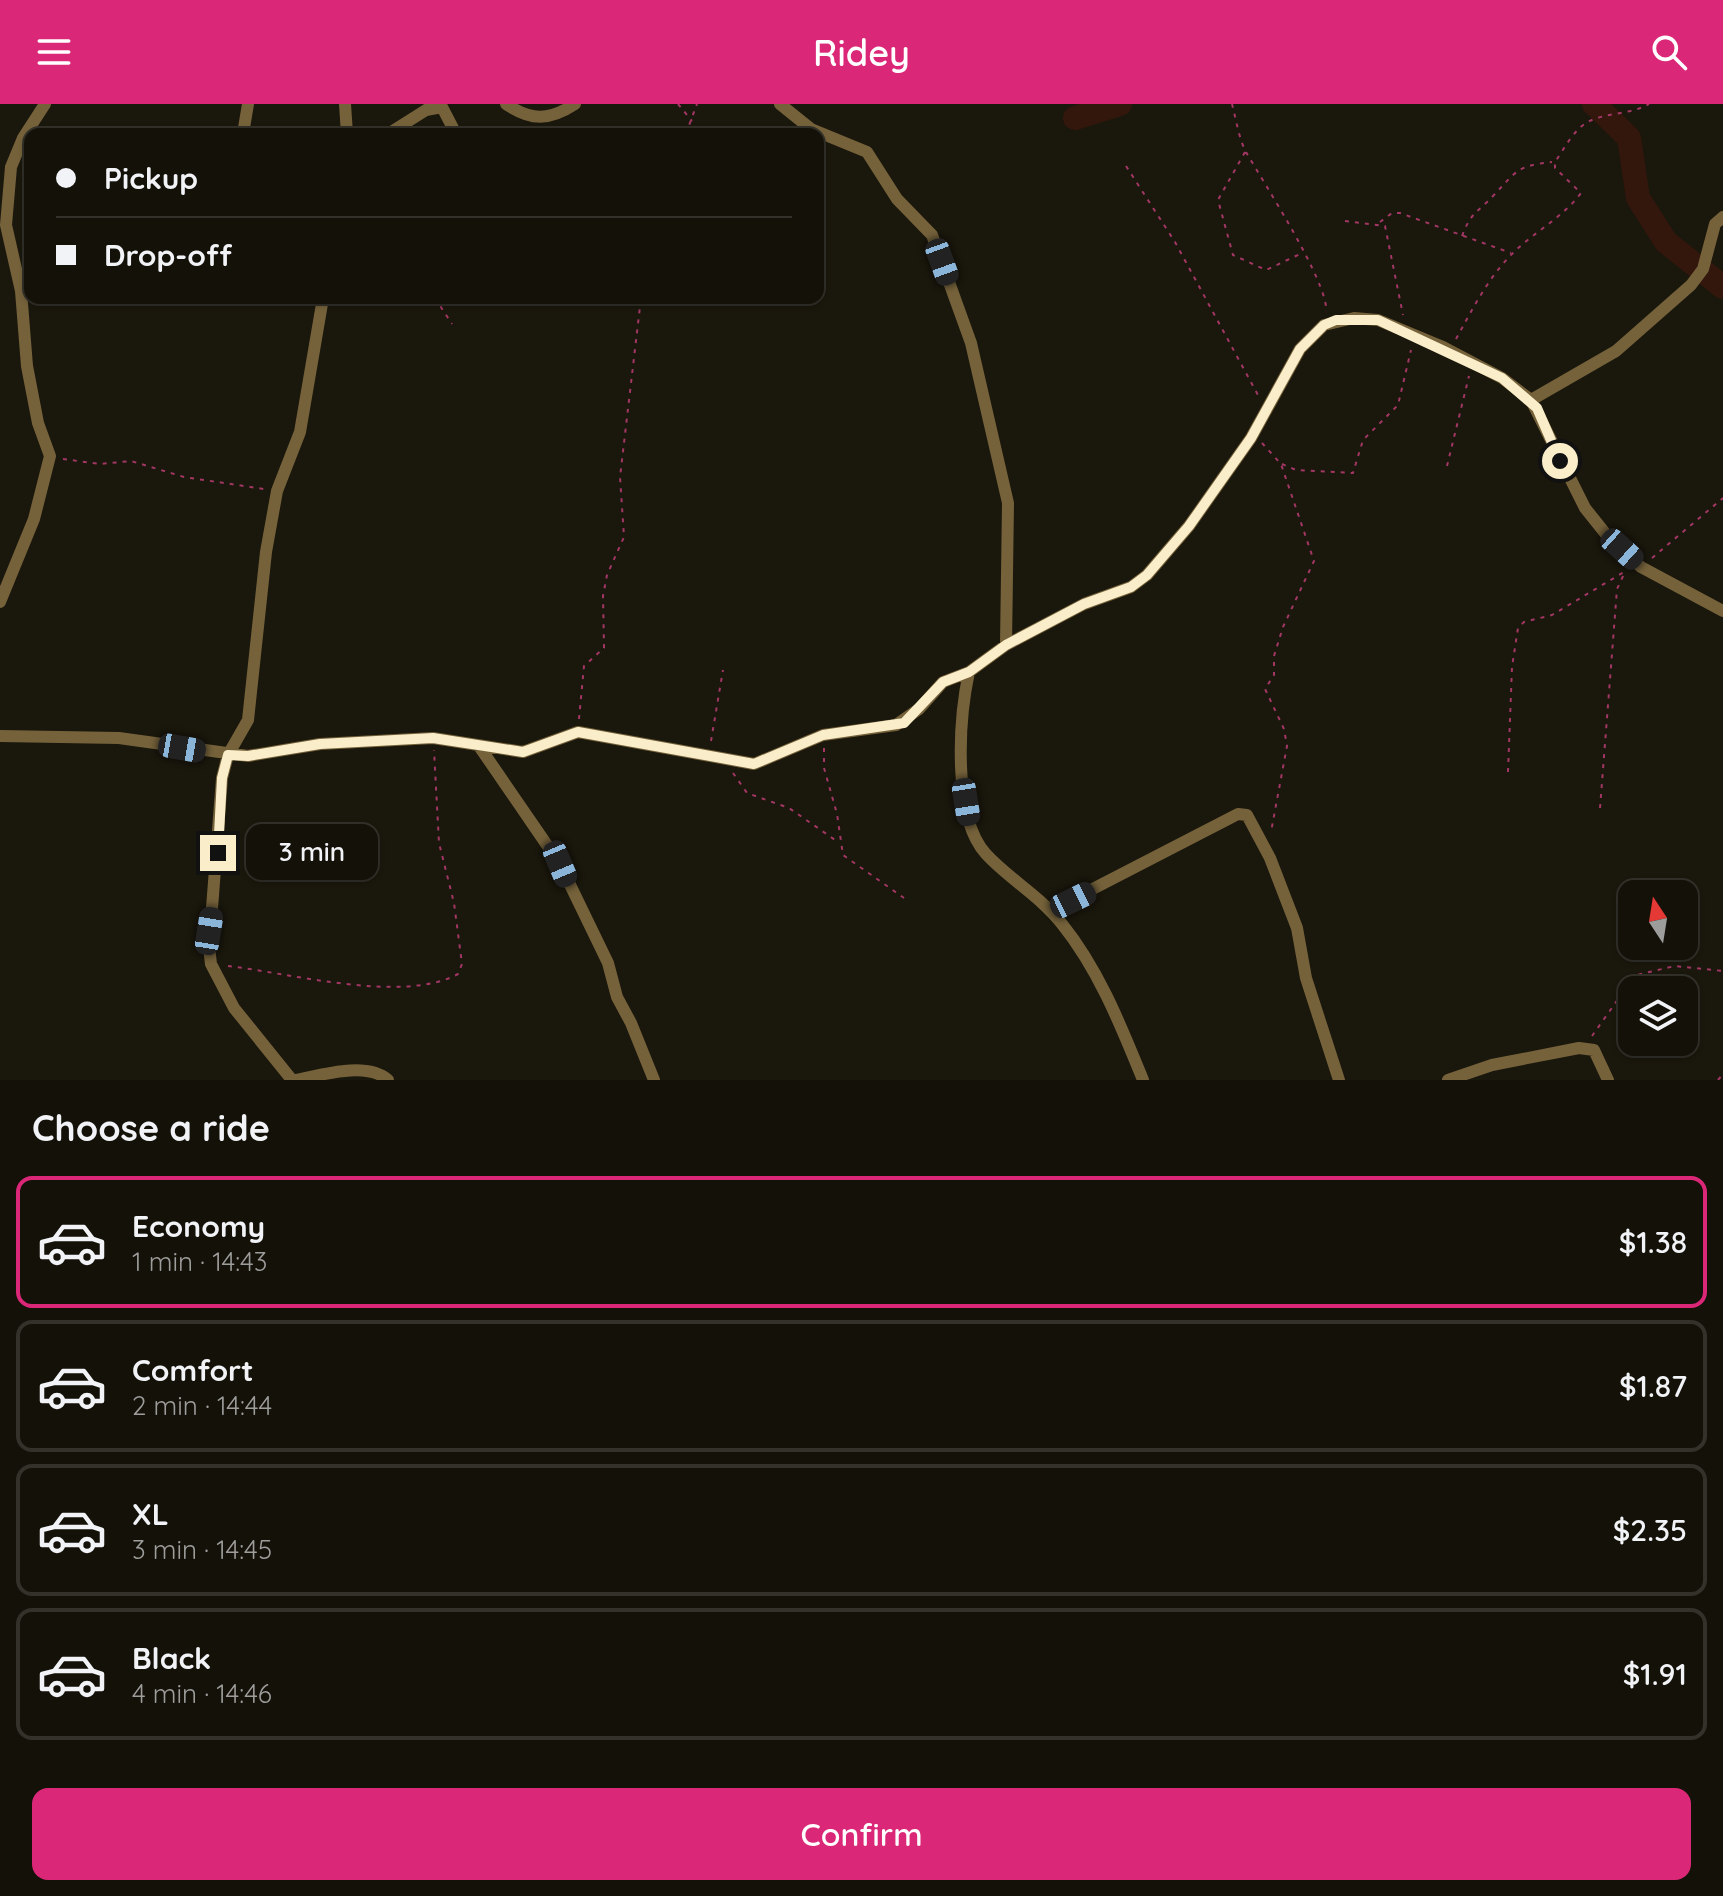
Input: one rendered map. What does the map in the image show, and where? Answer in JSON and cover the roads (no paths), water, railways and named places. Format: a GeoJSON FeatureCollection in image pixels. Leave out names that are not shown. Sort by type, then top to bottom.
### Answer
{"type":"FeatureCollection","features":[{"type":"Feature","properties":{"kind":"street"},"geometry":{"type":"LineString","coordinates":[[29,128],[45,104]]}},
{"type":"Feature","properties":{"kind":"street"},"geometry":{"type":"LineString","coordinates":[[244,128],[248,104]]}},
{"type":"Feature","properties":{"kind":"street"},"geometry":{"type":"LineString","coordinates":[[345,104],[347,128]]}},
{"type":"Feature","properties":{"kind":"street"},"geometry":{"type":"LineString","coordinates":[[506,104],[526,117],[541,118],[561,113],[575,104]]}},
{"type":"Feature","properties":{"kind":"street"},"geometry":{"type":"LineString","coordinates":[[780,104],[810,128]]}},
{"type":"Feature","properties":{"kind":"street"},"geometry":{"type":"LineString","coordinates":[[398,128],[426,110],[442,107],[446,109],[454,128]]}},
{"type":"Feature","properties":{"kind":"street"},"geometry":{"type":"LineString","coordinates":[[824,134],[867,152],[881,169],[897,199],[932,235],[971,343],[1008,503],[1006,645]]}},
{"type":"Feature","properties":{"kind":"street"},"geometry":{"type":"LineString","coordinates":[[0,602],[34,519],[50,456],[38,423],[27,366],[21,291],[6,225],[11,167],[24,136]]}},
{"type":"Feature","properties":{"kind":"street"},"geometry":{"type":"LineString","coordinates":[[1531,400],[1616,351],[1691,285],[1703,269],[1715,224],[1723,217]]}},
{"type":"Feature","properties":{"kind":"street"},"geometry":{"type":"LineString","coordinates":[[322,304],[300,432],[277,491],[266,552],[248,720],[228,755],[222,778],[209,931],[211,964],[234,1008],[294,1080],[365,1072],[383,1075],[388,1080]]}},
{"type":"Feature","properties":{"kind":"street"},"geometry":{"type":"LineString","coordinates":[[0,736],[119,738],[248,756],[320,744],[433,738],[523,752],[578,732],[709,758],[762,762],[823,735],[904,723],[943,682],[969,672],[1006,645],[1084,604],[1131,587],[1147,575],[1189,526],[1248,443],[1300,349],[1324,325],[1354,318],[1378,320],[1451,351],[1502,378],[1531,400],[1585,508],[1609,538],[1641,567],[1723,611]]}},
{"type":"Feature","properties":{"kind":"street"},"geometry":{"type":"LineString","coordinates":[[969,672],[960,733],[972,832],[985,854],[1027,886],[1050,911],[1096,976],[1143,1080]]}},
{"type":"Feature","properties":{"kind":"street"},"geometry":{"type":"LineString","coordinates":[[479,746],[560,864],[605,955],[617,997],[654,1080]]}},
{"type":"Feature","properties":{"kind":"street"},"geometry":{"type":"LineString","coordinates":[[1050,911],[1238,814],[1247,815],[1270,858],[1297,928],[1306,978],[1339,1080]]}},
{"type":"Feature","properties":{"kind":"street"},"geometry":{"type":"LineString","coordinates":[[1448,1080],[1492,1065],[1586,1048],[1594,1050],[1608,1080]]}},
{"type":"Feature","properties":{"kind":"waterway"},"geometry":{"type":"LineString","coordinates":[[1075,118],[1120,104]]}},
{"type":"Feature","properties":{"kind":"waterway"},"geometry":{"type":"LineString","coordinates":[[1594,104],[1629,138],[1638,198],[1666,242],[1723,287]]}}]}
